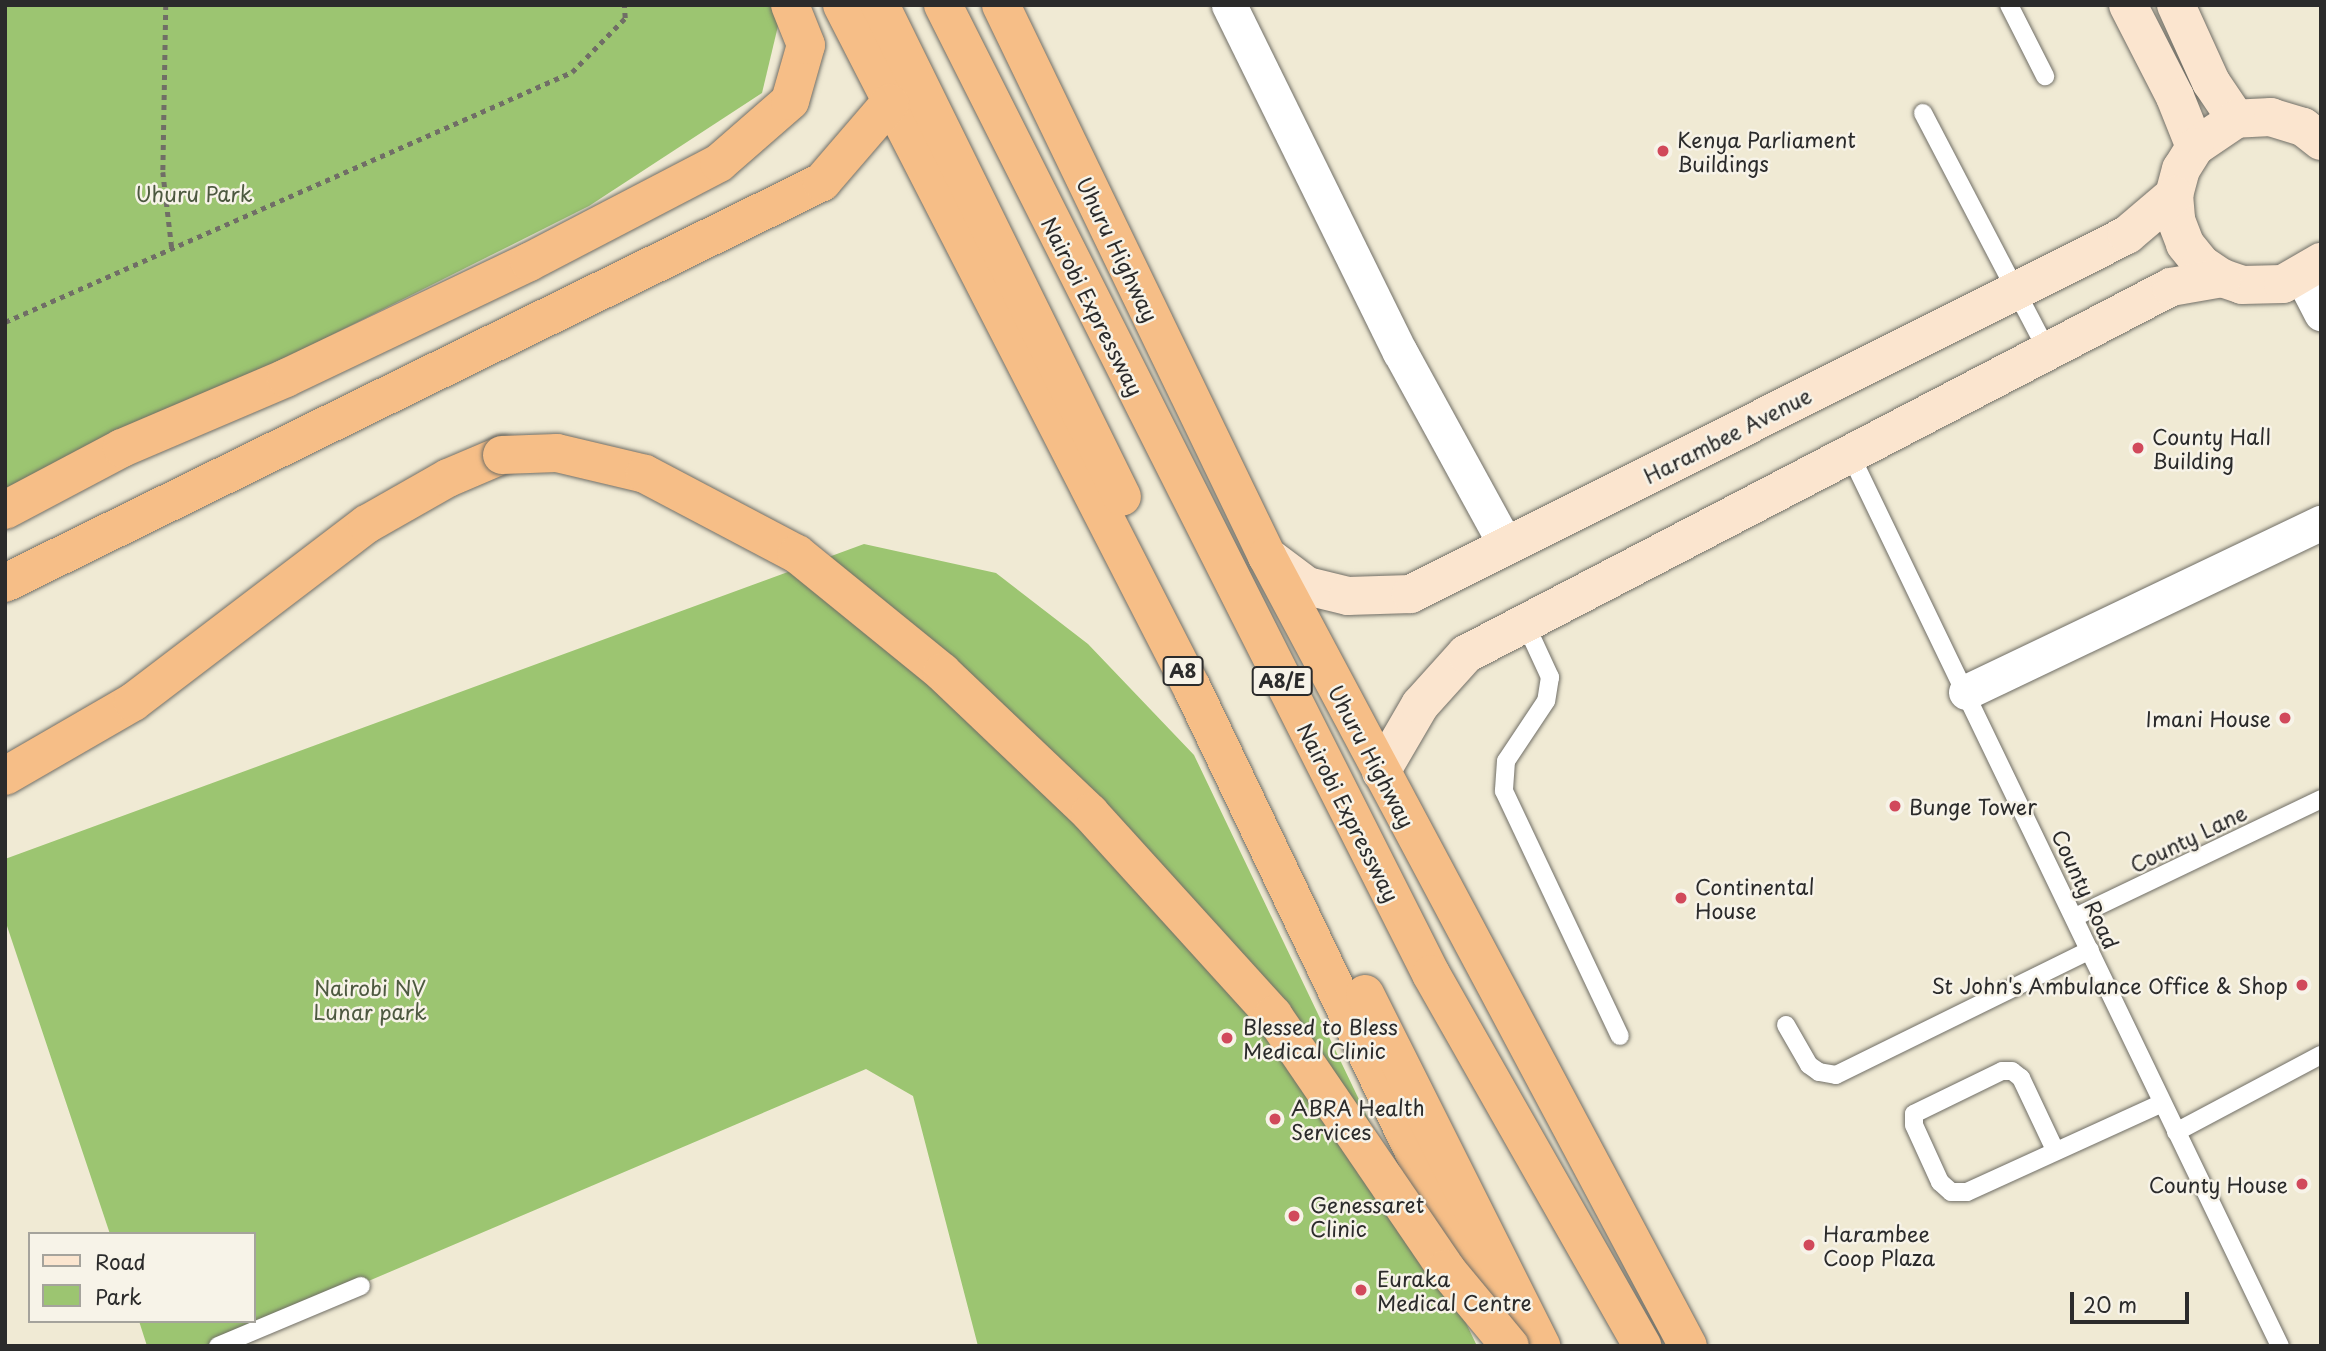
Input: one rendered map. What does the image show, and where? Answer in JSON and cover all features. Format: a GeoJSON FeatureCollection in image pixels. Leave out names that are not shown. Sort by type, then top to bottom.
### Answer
{"type":"FeatureCollection","features":[{"type":"Feature","properties":{"kind":"highway"},"geometry":{"type":"LineString","coordinates":[[5,510],[122,448],[286,378],[530,262],[719,163],[790,102],[806,45],[790,5]]}},
{"type":"Feature","properties":{"kind":"highway","name":"A8"},"geometry":{"type":"LineString","coordinates":[[842,5],[1192,688],[1508,1346]]}},
{"type":"Feature","properties":{"kind":"highway","name":"A8/E"},"geometry":{"type":"LineString","coordinates":[[880,5],[1084,418],[1219,704],[1541,1346]]}},
{"type":"Feature","properties":{"kind":"highway","name":"Nairobi Expressway"},"geometry":{"type":"LineString","coordinates":[[943,5],[1431,974],[1642,1346]]}},
{"type":"Feature","properties":{"kind":"highway","name":"Uhuru Highway"},"geometry":{"type":"LineString","coordinates":[[1001,5],[1267,556],[1688,1346]]}},
{"type":"Feature","properties":{"kind":"highway"},"geometry":{"type":"LineString","coordinates":[[5,583],[821,182],[890,103]]}},
{"type":"Feature","properties":{"kind":"highway"},"geometry":{"type":"LineString","coordinates":[[5,776],[133,702],[367,524],[448,478],[502,455],[556,453],[645,474],[797,554],[942,672],[1090,813],[1273,1015],[1446,1269],[1508,1346]]}},
{"type":"Feature","properties":{"kind":"street"},"geometry":{"type":"LineString","coordinates":[[1229,5],[1400,352],[1506,546]]}},
{"type":"Feature","properties":{"kind":"street"},"geometry":{"type":"LineString","coordinates":[[2128,5],[2175,97],[2194,147]]}},
{"type":"Feature","properties":{"kind":"street"},"geometry":{"type":"LineString","coordinates":[[2176,5],[2211,82],[2236,119]]}},
{"type":"Feature","properties":{"kind":"street"},"geometry":{"type":"LineString","coordinates":[[2175,97],[2211,82]]}},
{"type":"Feature","properties":{"kind":"street"},"geometry":{"type":"LineString","coordinates":[[2315,131],[2270,117],[2236,119],[2194,147],[2181,169],[2174,195],[2176,220],[2185,244],[2201,264],[2222,278],[2263,287],[2311,269],[2321,313]]}},
{"type":"Feature","properties":{"kind":"street","name":"Harambee Avenue"},"geometry":{"type":"LineString","coordinates":[[1267,556],[1307,586],[1348,596],[1411,594],[2127,235],[2174,195]]}},
{"type":"Feature","properties":{"kind":"street"},"geometry":{"type":"LineString","coordinates":[[1381,772],[1420,705],[1466,654],[1849,452],[2171,287],[2222,278]]}},
{"type":"Feature","properties":{"kind":"street"},"geometry":{"type":"LineString","coordinates":[[1966,692],[2321,523]]}},
{"type":"Feature","properties":{"kind":"lane"},"geometry":{"type":"LineString","coordinates":[[2009,5],[2045,76]]}},
{"type":"Feature","properties":{"kind":"lane"},"geometry":{"type":"LineString","coordinates":[[1923,113],[2047,350]]}},
{"type":"Feature","properties":{"kind":"lane","name":"County Road"},"geometry":{"type":"LineString","coordinates":[[1849,452],[2280,1346]]}},
{"type":"Feature","properties":{"kind":"lane"},"geometry":{"type":"LineString","coordinates":[[1525,623],[1550,677],[1546,701],[1506,761],[1504,791],[1620,1036]]}},
{"type":"Feature","properties":{"kind":"lane","name":"County Lane"},"geometry":{"type":"LineString","coordinates":[[2075,918],[2321,799]]}},
{"type":"Feature","properties":{"kind":"lane"},"geometry":{"type":"LineString","coordinates":[[1786,1025],[1809,1065],[1819,1072],[1836,1075],[2090,950]]}},
{"type":"Feature","properties":{"kind":"lane"},"geometry":{"type":"LineString","coordinates":[[2176,1132],[2321,1055]]}},
{"type":"Feature","properties":{"kind":"lane"},"geometry":{"type":"LineString","coordinates":[[2055,1150],[2021,1078],[2011,1071],[2002,1071],[1914,1114],[1914,1125],[1940,1182],[1951,1192],[1967,1192],[2162,1103]]}},
{"type":"Feature","properties":{"kind":"lane"},"geometry":{"type":"LineString","coordinates":[[218,1346],[361,1286]]}},
{"type":"Feature","properties":{"kind":"path"},"geometry":{"type":"LineString","coordinates":[[166,5],[163,172],[172,248]]}},
{"type":"Feature","properties":{"kind":"path"},"geometry":{"type":"LineString","coordinates":[[5,322],[572,72],[625,18],[624,5]]}},
{"type":"Feature","properties":{"kind":"green space","name":"Uhuru Park"},"geometry":{"type":"Polygon","coordinates":[[[5,5],[783,5],[762,93],[589,206],[5,499],[5,5]]]}},
{"type":"Feature","properties":{"kind":"green space","name":"Nairobi NV Lunar park"},"geometry":{"type":"Polygon","coordinates":[[[864,544],[996,573],[1088,644],[1194,755],[1477,1346],[978,1346],[913,1096],[866,1069],[216,1346],[147,1346],[140,1323],[256,1323],[256,1232],[109,1232],[5,920],[5,859],[864,544]]]}},
{"type":"Feature","properties":{"kind":"place","name":"Kenya Parliament Buildings"},"geometry":{"type":"Point","coordinates":[1663,151]}},
{"type":"Feature","properties":{"kind":"place","name":"County Hall Building"},"geometry":{"type":"Point","coordinates":[2138,448]}},
{"type":"Feature","properties":{"kind":"place","name":"Imani House"},"geometry":{"type":"Point","coordinates":[2285,718]}},
{"type":"Feature","properties":{"kind":"place","name":"Bunge Tower"},"geometry":{"type":"Point","coordinates":[1895,806]}},
{"type":"Feature","properties":{"kind":"place","name":"Continental House"},"geometry":{"type":"Point","coordinates":[1681,898]}},
{"type":"Feature","properties":{"kind":"place","name":"St John's Ambulance Office & Shop"},"geometry":{"type":"Point","coordinates":[2302,985]}},
{"type":"Feature","properties":{"kind":"place","name":"Blessed to Bless Medical Clinic"},"geometry":{"type":"Point","coordinates":[1227,1038]}},
{"type":"Feature","properties":{"kind":"place","name":"ABRA Health Services"},"geometry":{"type":"Point","coordinates":[1275,1119]}},
{"type":"Feature","properties":{"kind":"place","name":"County House"},"geometry":{"type":"Point","coordinates":[2302,1184]}},
{"type":"Feature","properties":{"kind":"place","name":"Genessaret Clinic"},"geometry":{"type":"Point","coordinates":[1294,1216]}},
{"type":"Feature","properties":{"kind":"place","name":"Harambee Coop Plaza"},"geometry":{"type":"Point","coordinates":[1809,1245]}},
{"type":"Feature","properties":{"kind":"place","name":"Euraka Medical Centre"},"geometry":{"type":"Point","coordinates":[1361,1290]}}]}
